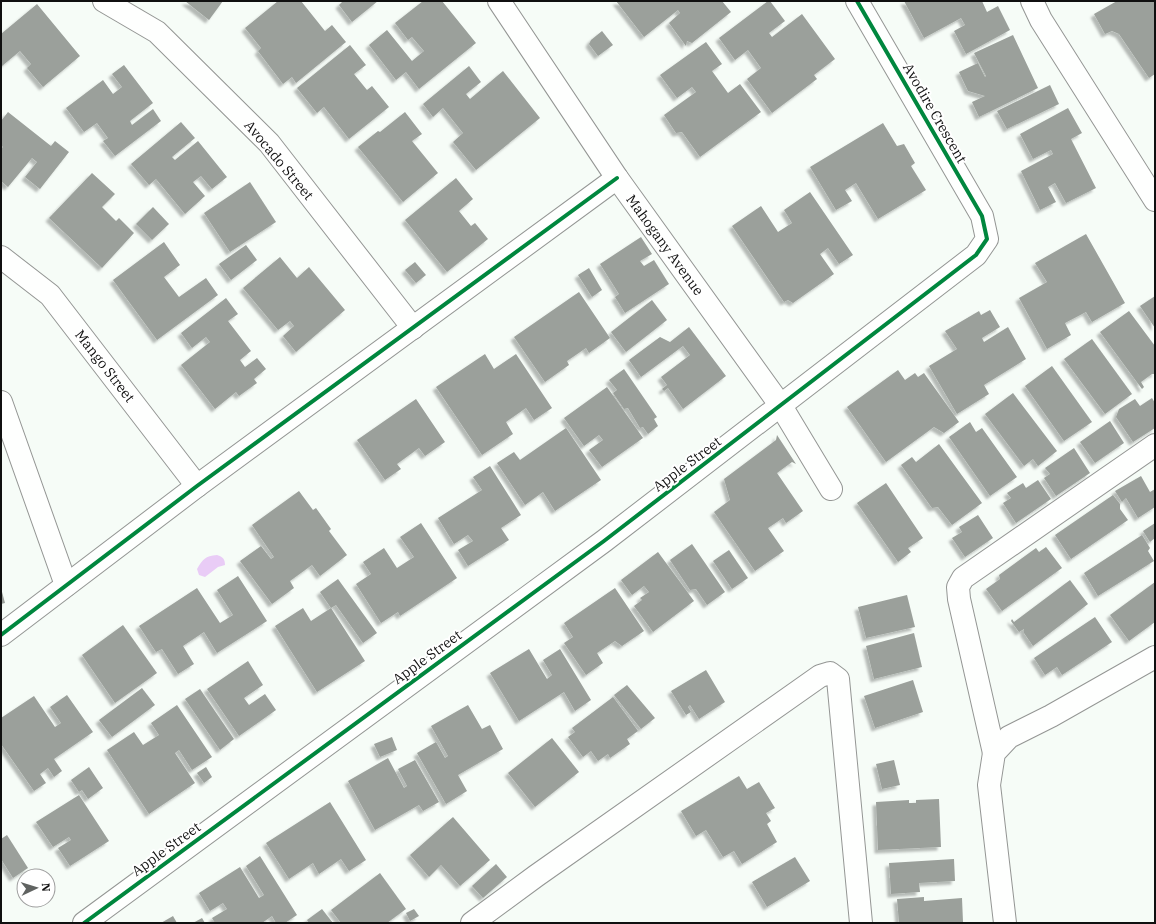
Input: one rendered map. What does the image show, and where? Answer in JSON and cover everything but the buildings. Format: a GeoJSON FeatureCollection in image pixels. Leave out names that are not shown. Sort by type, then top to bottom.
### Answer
{"type":"FeatureCollection","features":[{"type":"Feature","properties":{"kind":"street","name":"Avocado Street"},"geometry":{"type":"LineString","coordinates":[[104,1],[157,32],[269,144],[413,328]]}},
{"type":"Feature","properties":{"kind":"street","name":"Mahogany Avenue"},"geometry":{"type":"LineString","coordinates":[[499,1],[617,178],[781,406],[831,489]]}},
{"type":"Feature","properties":{"kind":"street","name":"Avodire Crescent"},"geometry":{"type":"LineString","coordinates":[[857,1],[982,216],[987,239]]}},
{"type":"Feature","properties":{"kind":"street"},"geometry":{"type":"LineString","coordinates":[[1032,1],[1042,20],[1155,200]]}},
{"type":"Feature","properties":{"kind":"street"},"geometry":{"type":"LineString","coordinates":[[1,635],[198,486],[617,178]]}},
{"type":"Feature","properties":{"kind":"street","name":"Apple Street"},"geometry":{"type":"LineString","coordinates":[[84,923],[592,550],[976,255],[987,239]]}},
{"type":"Feature","properties":{"kind":"street","name":"Mango Street"},"geometry":{"type":"LineString","coordinates":[[1,257],[50,295],[198,486]]}},
{"type":"Feature","properties":{"kind":"street"},"geometry":{"type":"LineString","coordinates":[[1,402],[66,585]]}},
{"type":"Feature","properties":{"kind":"street"},"geometry":{"type":"LineString","coordinates":[[1005,923],[988,785],[994,754],[959,599],[958,588],[963,578],[1154,449]]}},
{"type":"Feature","properties":{"kind":"street"},"geometry":{"type":"LineString","coordinates":[[994,754],[1009,737],[1051,716],[1155,657]]}},
{"type":"Feature","properties":{"kind":"street"},"geometry":{"type":"LineString","coordinates":[[472,923],[536,876],[820,676],[830,673],[838,679],[861,923]]}},
{"type":"Feature","properties":{"kind":"shaded area"},"geometry":{"type":"Polygon","coordinates":[[[217,555],[223,558],[225,565],[218,567],[205,577],[199,575],[197,569],[203,560],[207,557],[217,555]]]}},
{"type":"Feature","properties":{"kind":"cycle path"},"geometry":{"type":"LineString","coordinates":[[84,923],[604,541],[976,255],[987,239],[982,216],[857,1]]}},
{"type":"Feature","properties":{"kind":"cycle path"},"geometry":{"type":"LineString","coordinates":[[1,635],[197,486],[617,178]]}}]}
